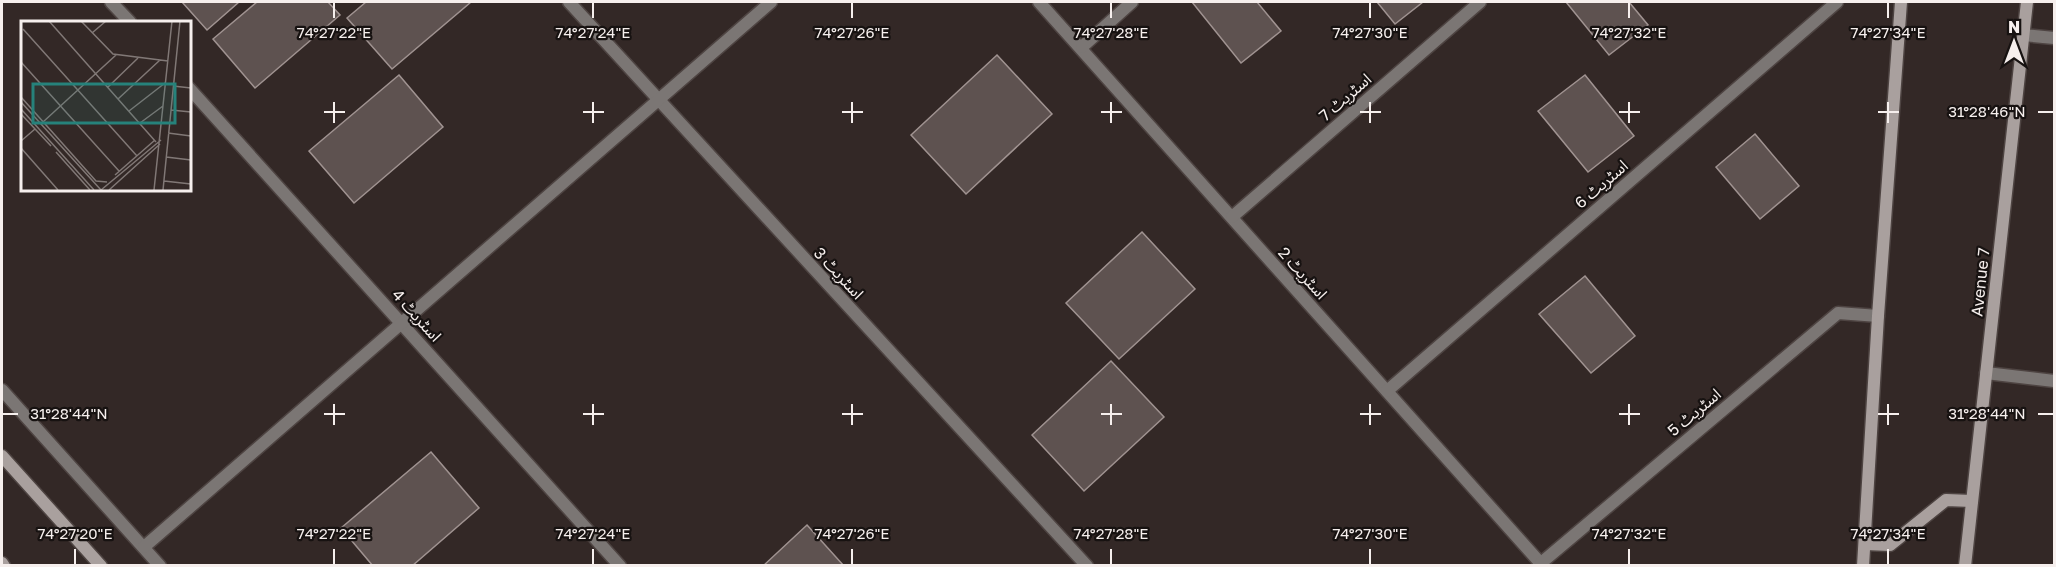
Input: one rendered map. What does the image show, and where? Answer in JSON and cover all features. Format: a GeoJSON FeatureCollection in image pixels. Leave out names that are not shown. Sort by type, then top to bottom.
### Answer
{"type":"FeatureCollection","features":[{"type":"Feature","properties":{"kind":"street"},"geometry":{"type":"LineString","coordinates":[[111,2],[129,21]]}},
{"type":"Feature","properties":{"kind":"street","name":"اسٹریٹ 3"},"geometry":{"type":"LineString","coordinates":[[569,2],[1087,566]]}},
{"type":"Feature","properties":{"kind":"street"},"geometry":{"type":"LineString","coordinates":[[144,548],[771,2]]}},
{"type":"Feature","properties":{"kind":"street","name":"اسٹریٹ 2"},"geometry":{"type":"LineString","coordinates":[[1039,2],[1082,47],[1542,564]]}},
{"type":"Feature","properties":{"kind":"street"},"geometry":{"type":"LineString","coordinates":[[1082,47],[1132,2]]}},
{"type":"Feature","properties":{"kind":"street","name":"اسٹریٹ 7"},"geometry":{"type":"LineString","coordinates":[[1232,217],[1480,2]]}},
{"type":"Feature","properties":{"kind":"street","name":"اسٹریٹ 6"},"geometry":{"type":"LineString","coordinates":[[1387,391],[1837,2]]}},
{"type":"Feature","properties":{"kind":"street"},"geometry":{"type":"LineString","coordinates":[[1863,566],[1878,316],[1901,2]]}},
{"type":"Feature","properties":{"kind":"street","name":"Avenue 7"},"geometry":{"type":"LineString","coordinates":[[1965,566],[2027,2]]}},
{"type":"Feature","properties":{"kind":"street"},"geometry":{"type":"LineString","coordinates":[[2023,35],[2055,38]]}},
{"type":"Feature","properties":{"kind":"street","name":"اسٹریٹ 4"},"geometry":{"type":"LineString","coordinates":[[190,89],[620,566]]}},
{"type":"Feature","properties":{"kind":"street","name":"اسٹریٹ 5"},"geometry":{"type":"LineString","coordinates":[[1542,564],[1838,313],[1878,316]]}},
{"type":"Feature","properties":{"kind":"street"},"geometry":{"type":"LineString","coordinates":[[1986,373],[2055,381]]}},
{"type":"Feature","properties":{"kind":"street"},"geometry":{"type":"LineString","coordinates":[[2,390],[160,566]]}},
{"type":"Feature","properties":{"kind":"street"},"geometry":{"type":"LineString","coordinates":[[2,456],[101,566]]}},
{"type":"Feature","properties":{"kind":"street"},"geometry":{"type":"LineString","coordinates":[[1865,544],[1890,545],[1946,500],[1972,501]]}},
{"type":"Feature","properties":{"kind":"building"},"geometry":{"type":"Polygon","coordinates":[[[182,2],[239,2],[207,30],[182,2]]]}},
{"type":"Feature","properties":{"kind":"building"},"geometry":{"type":"Polygon","coordinates":[[[257,2],[328,2],[340,15],[255,88],[213,39],[257,2]]]}},
{"type":"Feature","properties":{"kind":"building"},"geometry":{"type":"Polygon","coordinates":[[[366,2],[471,2],[392,69],[347,18],[366,2]]]}},
{"type":"Feature","properties":{"kind":"building"},"geometry":{"type":"Polygon","coordinates":[[[1192,2],[1257,2],[1281,31],[1241,63],[1192,2]]]}},
{"type":"Feature","properties":{"kind":"building"},"geometry":{"type":"Polygon","coordinates":[[[1377,2],[1423,2],[1395,24],[1377,2]]]}},
{"type":"Feature","properties":{"kind":"building"},"geometry":{"type":"Polygon","coordinates":[[[1566,2],[1629,2],[1648,25],[1609,55],[1566,2]]]}},
{"type":"Feature","properties":{"kind":"building"},"geometry":{"type":"Polygon","coordinates":[[[997,55],[1052,114],[966,194],[911,135],[997,55]]]}},
{"type":"Feature","properties":{"kind":"building"},"geometry":{"type":"Polygon","coordinates":[[[399,75],[443,127],[354,203],[309,151],[399,75]]]}},
{"type":"Feature","properties":{"kind":"building"},"geometry":{"type":"Polygon","coordinates":[[[1585,75],[1634,136],[1588,172],[1538,111],[1585,75]]]}},
{"type":"Feature","properties":{"kind":"building"},"geometry":{"type":"Polygon","coordinates":[[[1755,134],[1799,186],[1760,219],[1716,167],[1755,134]]]}},
{"type":"Feature","properties":{"kind":"building"},"geometry":{"type":"Polygon","coordinates":[[[1142,232],[1195,289],[1119,359],[1066,303],[1142,232]]]}},
{"type":"Feature","properties":{"kind":"building"},"geometry":{"type":"Polygon","coordinates":[[[1585,276],[1635,336],[1591,373],[1539,314],[1585,276]]]}},
{"type":"Feature","properties":{"kind":"building"},"geometry":{"type":"Polygon","coordinates":[[[1111,361],[1164,417],[1084,491],[1032,435],[1111,361]]]}},
{"type":"Feature","properties":{"kind":"building"},"geometry":{"type":"Polygon","coordinates":[[[431,452],[479,508],[412,566],[373,566],[341,528],[431,452]]]}},
{"type":"Feature","properties":{"kind":"building"},"geometry":{"type":"Polygon","coordinates":[[[807,525],[844,566],[763,566],[807,525]]]}}]}
